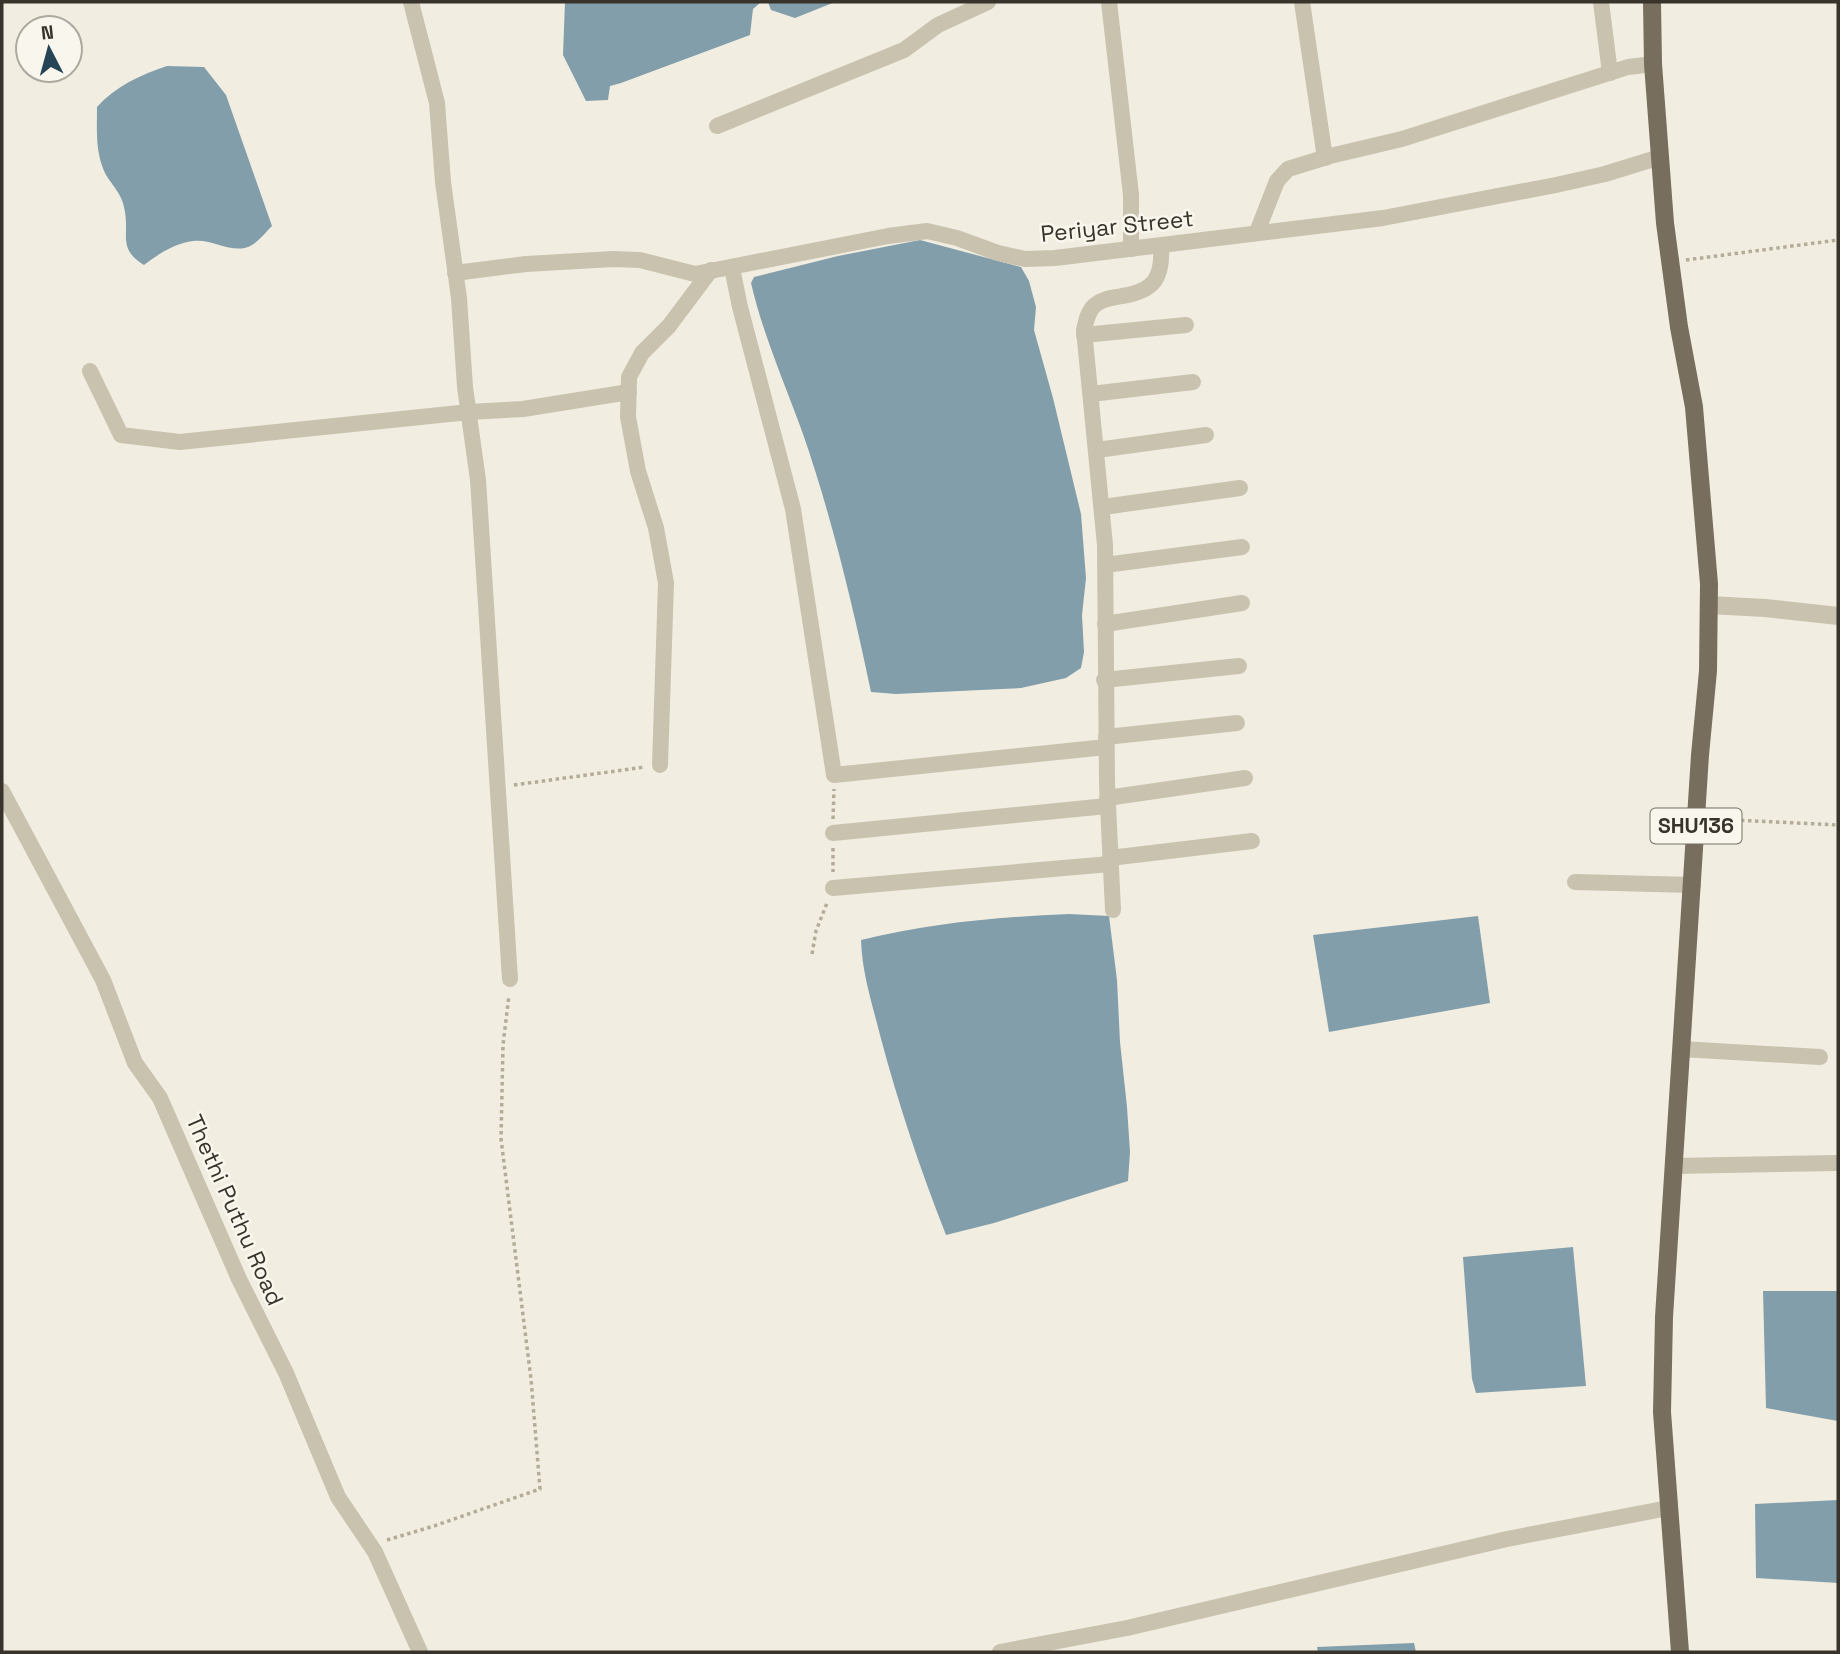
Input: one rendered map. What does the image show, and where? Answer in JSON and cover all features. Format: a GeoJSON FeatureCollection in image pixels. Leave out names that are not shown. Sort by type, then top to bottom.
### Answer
{"type":"FeatureCollection","features":[{"type":"Feature","properties":{"kind":"main road","name":"SHU136"},"geometry":{"type":"LineString","coordinates":[[1652,2],[1653,64],[1660,157],[1679,327],[1695,407],[1709,606],[1708,671],[1664,1317],[1662,1412],[1680,1652]]}},
{"type":"Feature","properties":{"kind":"street"},"geometry":{"type":"LineString","coordinates":[[411,2],[437,103],[443,182],[478,480],[510,979]]}},
{"type":"Feature","properties":{"kind":"street"},"geometry":{"type":"LineString","coordinates":[[718,126],[904,50],[938,25],[988,2]]}},
{"type":"Feature","properties":{"kind":"street"},"geometry":{"type":"LineString","coordinates":[[1109,2],[1131,195],[1131,249]]}},
{"type":"Feature","properties":{"kind":"street"},"geometry":{"type":"LineString","coordinates":[[1302,2],[1325,158]]}},
{"type":"Feature","properties":{"kind":"street"},"geometry":{"type":"LineString","coordinates":[[1601,2],[1610,72]]}},
{"type":"Feature","properties":{"kind":"street"},"geometry":{"type":"LineString","coordinates":[[1257,232],[1277,181],[1288,169],[1402,139],[1610,72],[1653,64]]}},
{"type":"Feature","properties":{"kind":"street","name":"Periyar Street"},"geometry":{"type":"LineString","coordinates":[[455,273],[526,264],[612,259],[640,260],[695,274],[888,236],[927,231],[957,238],[998,253],[1025,258],[1055,258],[1383,218],[1592,177],[1660,157]]}},
{"type":"Feature","properties":{"kind":"street"},"geometry":{"type":"LineString","coordinates":[[1113,910],[1107,802],[1103,507],[1084,335],[1087,317],[1096,304],[1105,299],[1139,292],[1155,282],[1161,269],[1161,246]]}},
{"type":"Feature","properties":{"kind":"street"},"geometry":{"type":"LineString","coordinates":[[732,268],[793,509],[834,775],[1237,723]]}},
{"type":"Feature","properties":{"kind":"street"},"geometry":{"type":"LineString","coordinates":[[660,765],[666,583],[656,527],[638,471],[628,417],[629,377],[642,353],[669,326],[711,270]]}},
{"type":"Feature","properties":{"kind":"street"},"geometry":{"type":"LineString","coordinates":[[1084,335],[1186,325]]}},
{"type":"Feature","properties":{"kind":"street"},"geometry":{"type":"LineString","coordinates":[[90,371],[121,435],[180,442],[469,412],[523,409],[628,392]]}},
{"type":"Feature","properties":{"kind":"street"},"geometry":{"type":"LineString","coordinates":[[1091,394],[1193,382]]}},
{"type":"Feature","properties":{"kind":"street"},"geometry":{"type":"LineString","coordinates":[[1097,450],[1206,435]]}},
{"type":"Feature","properties":{"kind":"street"},"geometry":{"type":"LineString","coordinates":[[1103,507],[1240,488]]}},
{"type":"Feature","properties":{"kind":"street"},"geometry":{"type":"LineString","coordinates":[[1105,565],[1242,547]]}},
{"type":"Feature","properties":{"kind":"street"},"geometry":{"type":"LineString","coordinates":[[1105,624],[1242,603]]}},
{"type":"Feature","properties":{"kind":"street"},"geometry":{"type":"LineString","coordinates":[[1709,606],[1765,608],[1838,616]]}},
{"type":"Feature","properties":{"kind":"street"},"geometry":{"type":"LineString","coordinates":[[1104,680],[1239,666]]}},
{"type":"Feature","properties":{"kind":"street"},"geometry":{"type":"LineString","coordinates":[[833,833],[1107,802],[1245,778]]}},
{"type":"Feature","properties":{"kind":"street","name":"Thethi Puthu Road"},"geometry":{"type":"LineString","coordinates":[[2,791],[103,980],[135,1063],[160,1098],[239,1279],[286,1373],[338,1497],[370,1545],[420,1652]]}},
{"type":"Feature","properties":{"kind":"street"},"geometry":{"type":"LineString","coordinates":[[834,888],[1110,861],[1252,841]]}},
{"type":"Feature","properties":{"kind":"street"},"geometry":{"type":"LineString","coordinates":[[1575,882],[1693,885]]}},
{"type":"Feature","properties":{"kind":"street"},"geometry":{"type":"LineString","coordinates":[[1681,1049],[1820,1057]]}},
{"type":"Feature","properties":{"kind":"street"},"geometry":{"type":"LineString","coordinates":[[1673,1166],[1838,1163]]}},
{"type":"Feature","properties":{"kind":"street"},"geometry":{"type":"LineString","coordinates":[[1000,1652],[1127,1628],[1507,1539],[1668,1508]]}},
{"type":"Feature","properties":{"kind":"path"},"geometry":{"type":"LineString","coordinates":[[1670,261],[1838,240]]}},
{"type":"Feature","properties":{"kind":"path"},"geometry":{"type":"LineString","coordinates":[[498,787],[660,765]]}},
{"type":"Feature","properties":{"kind":"path"},"geometry":{"type":"LineString","coordinates":[[812,954],[816,931],[834,888],[834,775]]}},
{"type":"Feature","properties":{"kind":"path"},"geometry":{"type":"LineString","coordinates":[[1697,818],[1838,825]]}},
{"type":"Feature","properties":{"kind":"path"},"geometry":{"type":"LineString","coordinates":[[370,1545],[540,1489],[528,1354],[501,1139],[503,1045],[510,979]]}},
{"type":"Feature","properties":{"kind":"water"},"geometry":{"type":"Polygon","coordinates":[[[565,2],[761,2],[753,9],[750,35],[610,86],[608,100],[586,101],[563,55],[565,2]]]}},
{"type":"Feature","properties":{"kind":"water"},"geometry":{"type":"Polygon","coordinates":[[[768,2],[835,2],[795,18],[771,10],[768,2]]]}},
{"type":"Feature","properties":{"kind":"water"},"geometry":{"type":"Polygon","coordinates":[[[167,66],[204,67],[226,95],[272,226],[258,241],[245,248],[231,248],[201,241],[186,242],[144,265],[128,248],[124,206],[102,165],[97,140],[97,107],[129,82],[167,66]]]}},
{"type":"Feature","properties":{"kind":"water"},"geometry":{"type":"Polygon","coordinates":[[[920,240],[1021,267],[1029,281],[1036,307],[1034,330],[1081,514],[1086,578],[1082,615],[1084,652],[1081,668],[1066,678],[1021,688],[896,694],[871,692],[833,530],[751,283],[754,277],[838,256],[920,240]]]}},
{"type":"Feature","properties":{"kind":"water"},"geometry":{"type":"Polygon","coordinates":[[[1069,914],[1109,916],[1127,1107],[1130,1152],[1128,1181],[994,1223],[946,1235],[910,1136],[887,1060],[865,976],[861,940],[965,922],[1069,914]]]}},
{"type":"Feature","properties":{"kind":"water"},"geometry":{"type":"Polygon","coordinates":[[[1478,916],[1490,1003],[1329,1032],[1313,935],[1478,916]]]}},
{"type":"Feature","properties":{"kind":"water"},"geometry":{"type":"Polygon","coordinates":[[[1573,1247],[1586,1386],[1476,1393],[1472,1379],[1463,1257],[1573,1247]]]}},
{"type":"Feature","properties":{"kind":"water"},"geometry":{"type":"Polygon","coordinates":[[[1763,1291],[1838,1291],[1838,1421],[1766,1408],[1763,1291]]]}},
{"type":"Feature","properties":{"kind":"water"},"geometry":{"type":"Polygon","coordinates":[[[1838,1500],[1838,1583],[1756,1578],[1755,1504],[1838,1500]]]}},
{"type":"Feature","properties":{"kind":"water"},"geometry":{"type":"Polygon","coordinates":[[[1414,1643],[1416,1652],[1318,1652],[1317,1647],[1414,1643]]]}}]}
